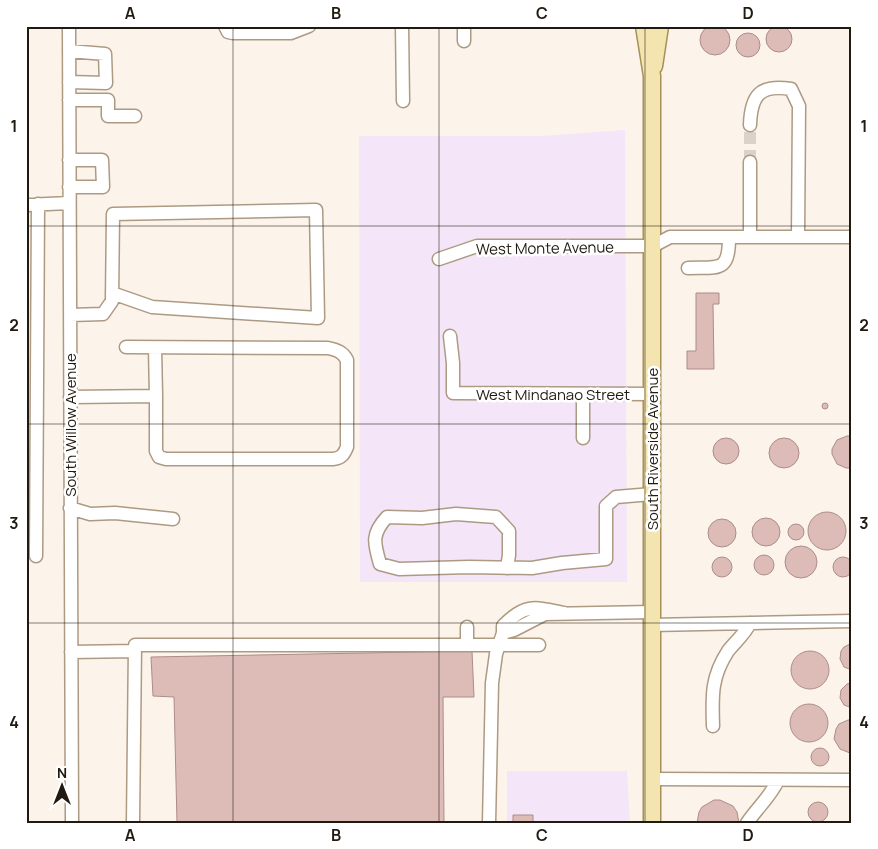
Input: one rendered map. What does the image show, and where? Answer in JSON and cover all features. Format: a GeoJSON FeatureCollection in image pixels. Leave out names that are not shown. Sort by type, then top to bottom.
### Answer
{"type":"FeatureCollection","features":[{"type":"Feature","properties":{"kind":"main road","name":"South Riverside Avenue"},"geometry":{"type":"LineString","coordinates":[[644,26],[652,76]]}},
{"type":"Feature","properties":{"kind":"main road","name":"South Riverside Avenue"},"geometry":{"type":"LineString","coordinates":[[652,823],[652,76],[660,26]]}},
{"type":"Feature","properties":{"kind":"street","name":"South Willow Avenue"},"geometry":{"type":"LineString","coordinates":[[69,26],[72,823]]}},
{"type":"Feature","properties":{"kind":"street"},"geometry":{"type":"LineString","coordinates":[[225,26],[228,32],[233,34],[291,33],[309,26]]}},
{"type":"Feature","properties":{"kind":"street"},"geometry":{"type":"LineString","coordinates":[[402,26],[403,101]]}},
{"type":"Feature","properties":{"kind":"street"},"geometry":{"type":"LineString","coordinates":[[464,26],[464,41]]}},
{"type":"Feature","properties":{"kind":"street"},"geometry":{"type":"LineString","coordinates":[[69,51],[105,54],[106,83],[82,84],[69,82]]}},
{"type":"Feature","properties":{"kind":"street"},"geometry":{"type":"LineString","coordinates":[[750,125],[751,107],[758,96],[767,88],[780,87],[791,89],[799,106],[798,237]]}},
{"type":"Feature","properties":{"kind":"street"},"geometry":{"type":"LineString","coordinates":[[69,100],[108,100],[108,116],[135,116]]}},
{"type":"Feature","properties":{"kind":"street"},"geometry":{"type":"LineString","coordinates":[[69,160],[102,160],[103,187],[70,187]]}},
{"type":"Feature","properties":{"kind":"street"},"geometry":{"type":"LineString","coordinates":[[750,162],[750,237]]}},
{"type":"Feature","properties":{"kind":"street"},"geometry":{"type":"LineString","coordinates":[[36,556],[32,205],[70,203]]}},
{"type":"Feature","properties":{"kind":"street"},"geometry":{"type":"LineString","coordinates":[[70,315],[103,314],[112,301],[112,293],[113,214],[316,210],[318,318],[152,307],[112,293]]}},
{"type":"Feature","properties":{"kind":"street"},"geometry":{"type":"LineString","coordinates":[[652,246],[670,237],[852,237]]}},
{"type":"Feature","properties":{"kind":"street"},"geometry":{"type":"LineString","coordinates":[[688,268],[723,265],[729,256],[729,237]]}},
{"type":"Feature","properties":{"kind":"street","name":"West Monte Avenue"},"geometry":{"type":"LineString","coordinates":[[439,259],[477,246],[652,246]]}},
{"type":"Feature","properties":{"kind":"street","name":"West Mindanao Street"},"geometry":{"type":"LineString","coordinates":[[450,336],[453,363],[453,393],[653,394]]}},
{"type":"Feature","properties":{"kind":"street"},"geometry":{"type":"LineString","coordinates":[[126,347],[328,348],[338,351],[344,354],[347,360],[347,447],[340,458],[333,459],[166,459],[160,457],[156,451],[155,348]]}},
{"type":"Feature","properties":{"kind":"street"},"geometry":{"type":"LineString","coordinates":[[583,394],[583,438]]}},
{"type":"Feature","properties":{"kind":"street"},"geometry":{"type":"LineString","coordinates":[[70,397],[156,396]]}},
{"type":"Feature","properties":{"kind":"street"},"geometry":{"type":"LineString","coordinates":[[507,568],[509,531],[496,517],[456,514],[422,518],[387,517],[378,527],[374,542],[380,564],[399,569],[469,566],[507,568],[532,568],[606,559],[606,506],[616,497],[652,494]]}},
{"type":"Feature","properties":{"kind":"street"},"geometry":{"type":"LineString","coordinates":[[70,508],[90,514],[115,513],[173,519]]}},
{"type":"Feature","properties":{"kind":"street"},"geometry":{"type":"LineString","coordinates":[[489,823],[492,683],[503,626],[515,614],[534,607],[564,613],[750,623],[852,621]]}},
{"type":"Feature","properties":{"kind":"street"},"geometry":{"type":"LineString","coordinates":[[713,726],[712,688],[720,666],[750,623]]}},
{"type":"Feature","properties":{"kind":"street"},"geometry":{"type":"LineString","coordinates":[[467,627],[467,645]]}},
{"type":"Feature","properties":{"kind":"street"},"geometry":{"type":"LineString","coordinates":[[133,823],[135,645],[539,645]]}},
{"type":"Feature","properties":{"kind":"street"},"geometry":{"type":"LineString","coordinates":[[71,652],[135,651]]}},
{"type":"Feature","properties":{"kind":"street"},"geometry":{"type":"LineString","coordinates":[[652,779],[852,780]]}},
{"type":"Feature","properties":{"kind":"street"},"geometry":{"type":"LineString","coordinates":[[747,823],[758,806],[774,789],[778,780]]}},
{"type":"Feature","properties":{"kind":"shaded area"},"geometry":{"type":"Polygon","coordinates":[[[625,130],[627,582],[360,582],[359,136],[541,136],[625,130]]]}},
{"type":"Feature","properties":{"kind":"shaded area"},"geometry":{"type":"Polygon","coordinates":[[[507,771],[627,771],[630,823],[507,823],[507,771]]]}},
{"type":"Feature","properties":{"kind":"building"},"geometry":{"type":"Polygon","coordinates":[[[715,25],[721,26],[729,34],[729,46],[721,54],[715,55],[709,54],[701,46],[700,40],[701,34],[709,26],[715,25]]]}},
{"type":"Feature","properties":{"kind":"building"},"geometry":{"type":"Polygon","coordinates":[[[779,26],[788,30],[792,39],[788,48],[779,52],[770,48],[766,39],[770,30],[779,26]]]}},
{"type":"Feature","properties":{"kind":"building"},"geometry":{"type":"Polygon","coordinates":[[[748,33],[756,37],[760,45],[756,53],[748,57],[740,53],[736,45],[740,37],[748,33]]]}},
{"type":"Feature","properties":{"kind":"building"},"geometry":{"type":"Polygon","coordinates":[[[696,293],[719,293],[719,304],[713,304],[714,369],[687,369],[687,351],[696,351],[696,293]]]}},
{"type":"Feature","properties":{"kind":"building"},"geometry":{"type":"Polygon","coordinates":[[[825,403],[828,406],[825,409],[822,406],[825,403]]]}},
{"type":"Feature","properties":{"kind":"building"},"geometry":{"type":"Polygon","coordinates":[[[852,436],[852,468],[846,468],[837,464],[832,454],[832,449],[837,440],[852,436]]]}},
{"type":"Feature","properties":{"kind":"building"},"geometry":{"type":"Polygon","coordinates":[[[726,438],[735,442],[739,451],[735,460],[726,464],[717,460],[713,451],[717,442],[726,438]]]}},
{"type":"Feature","properties":{"kind":"building"},"geometry":{"type":"Polygon","coordinates":[[[784,438],[795,442],[799,453],[795,464],[784,468],[773,464],[769,453],[773,442],[784,438]]]}},
{"type":"Feature","properties":{"kind":"building"},"geometry":{"type":"Polygon","coordinates":[[[827,512],[840,518],[846,531],[840,544],[827,550],[814,544],[808,531],[814,518],[827,512]]]}},
{"type":"Feature","properties":{"kind":"building"},"geometry":{"type":"Polygon","coordinates":[[[766,518],[776,522],[780,532],[776,542],[766,546],[756,542],[752,532],[756,522],[766,518]]]}},
{"type":"Feature","properties":{"kind":"building"},"geometry":{"type":"Polygon","coordinates":[[[722,519],[732,523],[736,533],[732,543],[722,547],[712,543],[708,533],[712,523],[722,519]]]}},
{"type":"Feature","properties":{"kind":"building"},"geometry":{"type":"Polygon","coordinates":[[[793,524],[799,524],[804,529],[802,538],[793,540],[788,535],[788,529],[793,524]]]}},
{"type":"Feature","properties":{"kind":"building"},"geometry":{"type":"Polygon","coordinates":[[[801,546],[807,547],[812,551],[816,556],[816,568],[812,573],[807,577],[801,578],[795,577],[790,573],[786,568],[785,562],[786,556],[790,551],[795,547],[801,546]]]}},
{"type":"Feature","properties":{"kind":"building"},"geometry":{"type":"Polygon","coordinates":[[[764,555],[771,558],[774,565],[771,572],[764,575],[757,572],[754,565],[757,558],[764,555]]]}},
{"type":"Feature","properties":{"kind":"building"},"geometry":{"type":"Polygon","coordinates":[[[722,557],[729,560],[732,567],[729,574],[722,577],[715,574],[712,567],[715,560],[722,557]]]}},
{"type":"Feature","properties":{"kind":"building"},"geometry":{"type":"Polygon","coordinates":[[[843,557],[850,560],[853,567],[850,574],[843,577],[836,574],[833,567],[836,560],[843,557]]]}},
{"type":"Feature","properties":{"kind":"building"},"geometry":{"type":"Polygon","coordinates":[[[852,643],[852,670],[844,667],[840,659],[841,651],[844,647],[852,643]]]}},
{"type":"Feature","properties":{"kind":"building"},"geometry":{"type":"Polygon","coordinates":[[[472,651],[474,697],[443,697],[444,823],[177,823],[174,697],[153,696],[151,657],[472,651]]]}},
{"type":"Feature","properties":{"kind":"building"},"geometry":{"type":"Polygon","coordinates":[[[810,651],[824,656],[829,670],[824,684],[810,689],[796,684],[791,670],[796,656],[810,651]]]}},
{"type":"Feature","properties":{"kind":"building"},"geometry":{"type":"Polygon","coordinates":[[[852,683],[852,708],[844,705],[840,698],[841,690],[847,684],[852,683]]]}},
{"type":"Feature","properties":{"kind":"building"},"geometry":{"type":"Polygon","coordinates":[[[809,704],[816,705],[822,710],[827,716],[827,730],[822,736],[816,741],[809,742],[802,741],[796,736],[791,730],[790,723],[791,716],[796,710],[802,705],[809,704]]]}},
{"type":"Feature","properties":{"kind":"building"},"geometry":{"type":"Polygon","coordinates":[[[852,720],[852,753],[840,749],[834,739],[839,724],[852,720]]]}},
{"type":"Feature","properties":{"kind":"building"},"geometry":{"type":"Polygon","coordinates":[[[816,748],[824,748],[829,753],[827,764],[816,766],[811,761],[811,753],[816,748]]]}},
{"type":"Feature","properties":{"kind":"building"},"geometry":{"type":"Polygon","coordinates":[[[714,800],[720,800],[733,806],[737,812],[739,823],[697,823],[702,807],[714,800]]]}},
{"type":"Feature","properties":{"kind":"building"},"geometry":{"type":"Polygon","coordinates":[[[814,802],[822,802],[828,808],[828,816],[822,822],[814,822],[808,816],[808,808],[814,802]]]}},
{"type":"Feature","properties":{"kind":"building"},"geometry":{"type":"Polygon","coordinates":[[[513,815],[533,815],[533,823],[513,823],[513,815]]]}},
{"type":"Feature","properties":{"kind":"tunnel"},"geometry":{"type":"LineString","coordinates":[[750,125],[750,162]]}}]}
